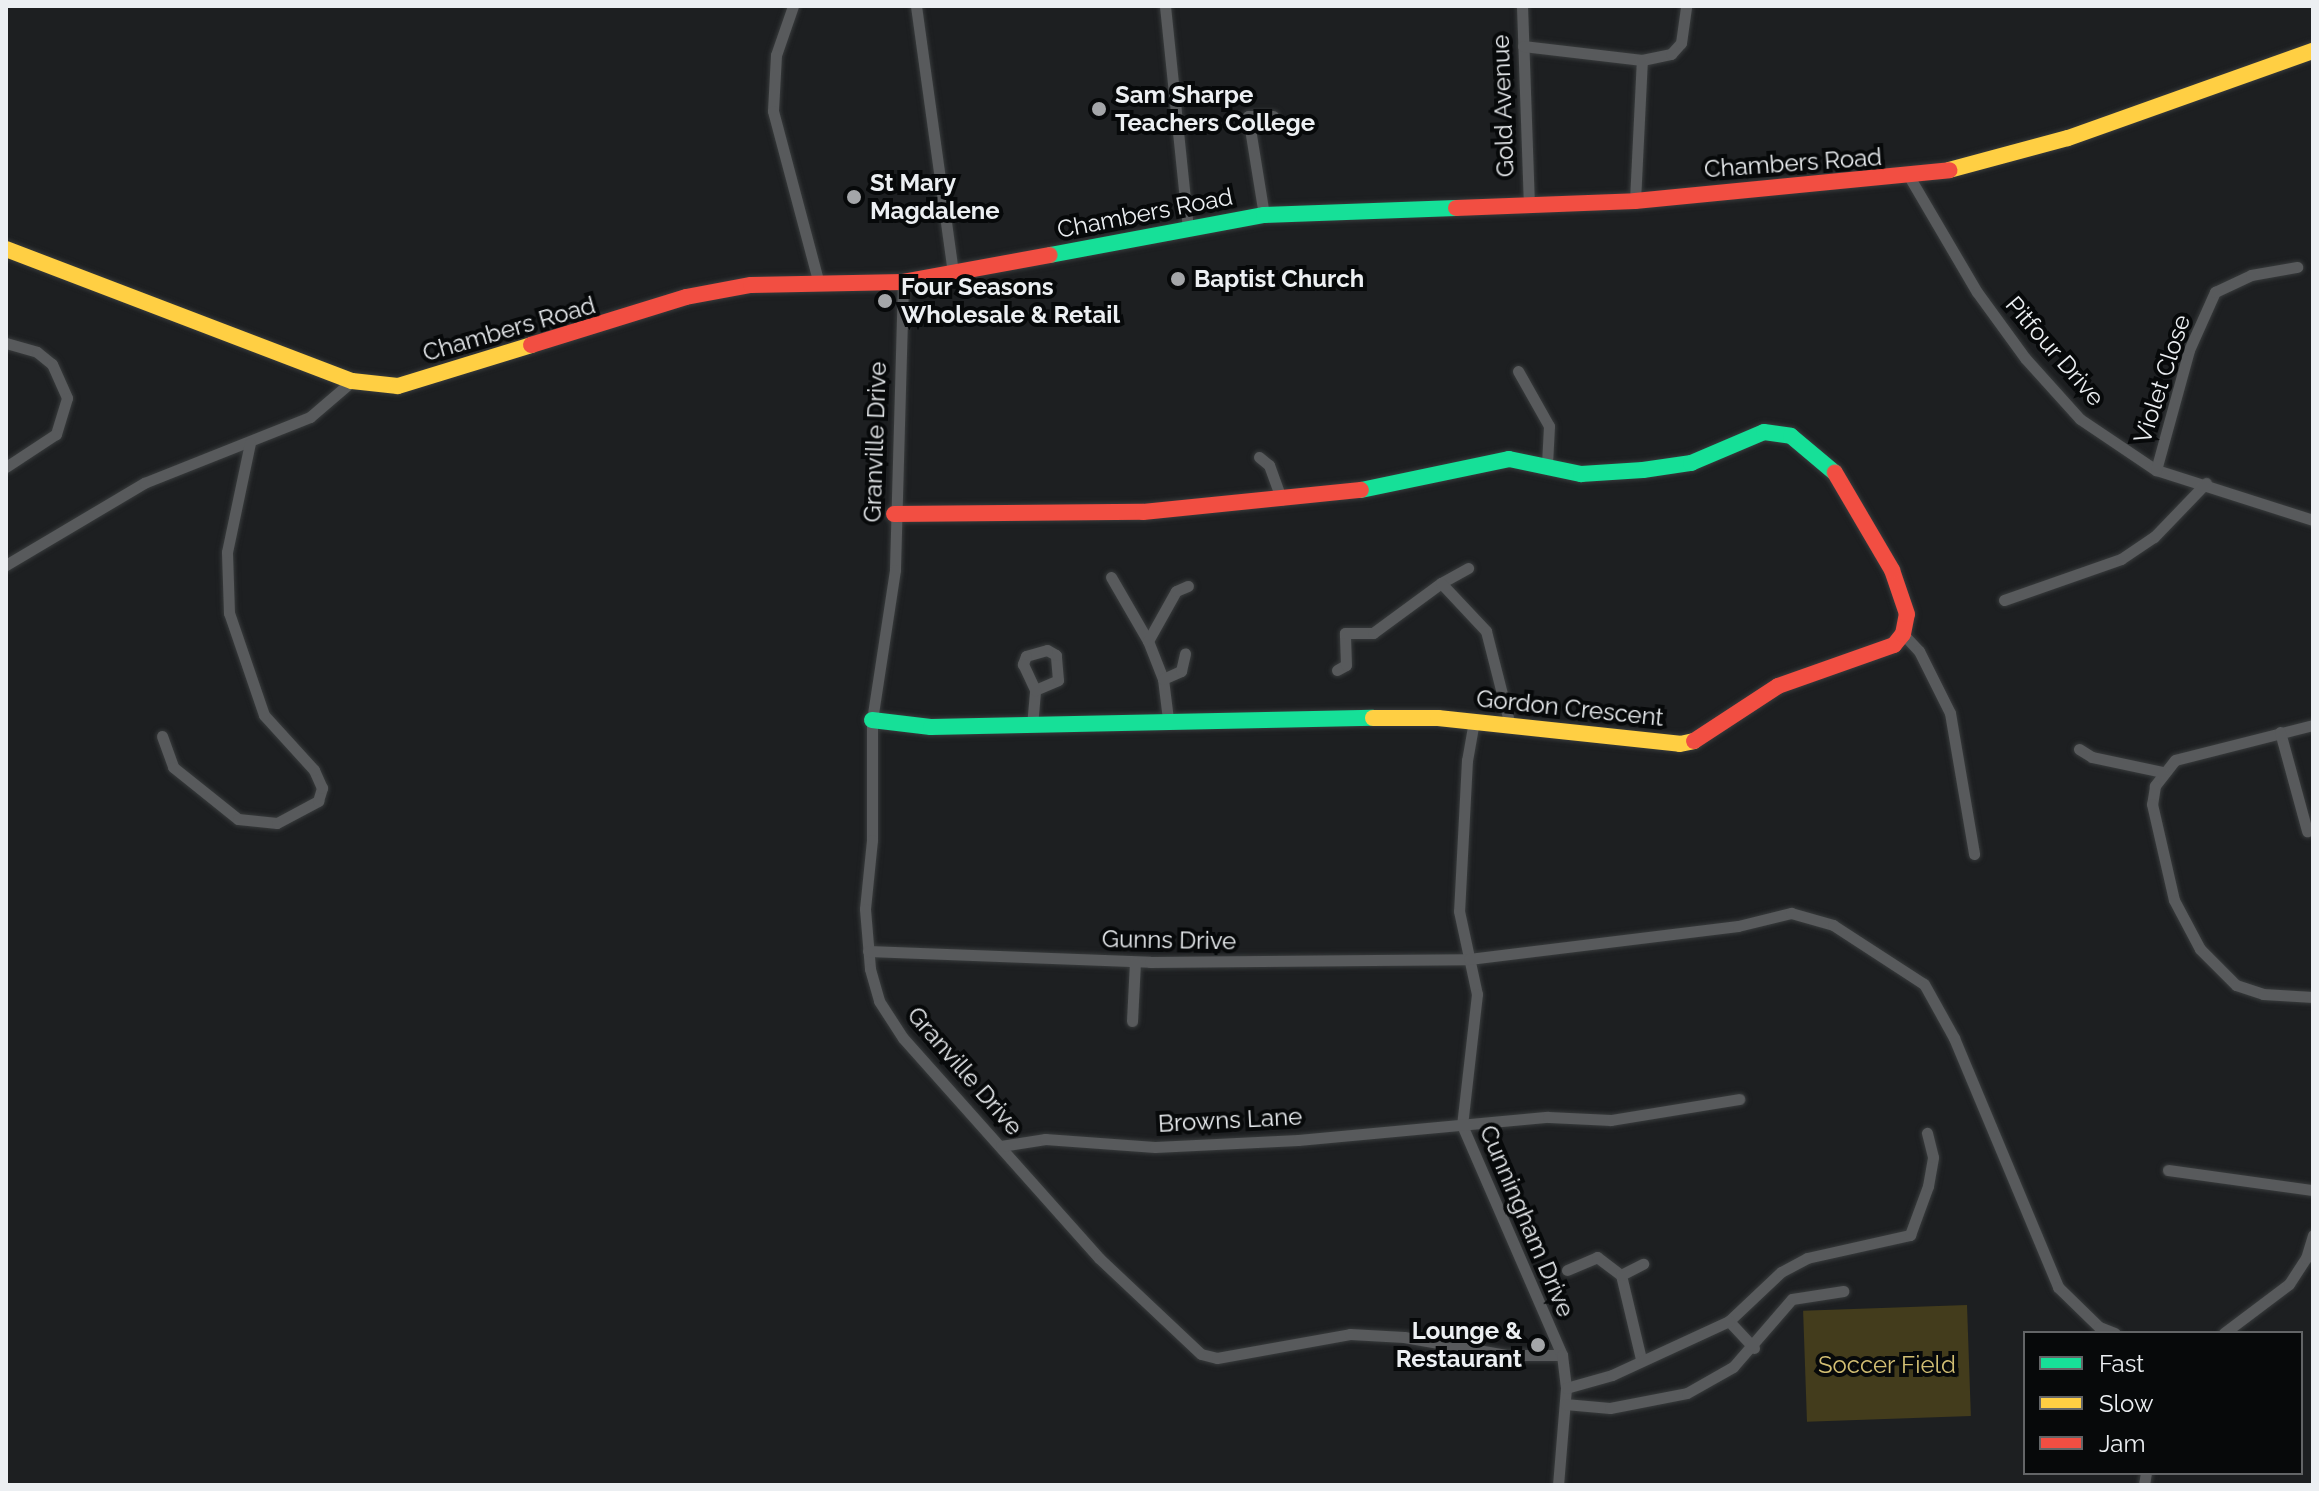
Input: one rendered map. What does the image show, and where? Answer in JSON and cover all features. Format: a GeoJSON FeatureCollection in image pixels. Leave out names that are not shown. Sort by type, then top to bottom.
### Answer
{"type":"FeatureCollection","features":[{"type":"Feature","properties":{"kind":"street"},"geometry":{"type":"LineString","coordinates":[[793,6],[776,55],[773,111],[819,284]]}},
{"type":"Feature","properties":{"kind":"street"},"geometry":{"type":"LineString","coordinates":[[916,6],[953,274]]}},
{"type":"Feature","properties":{"kind":"street"},"geometry":{"type":"LineString","coordinates":[[1165,6],[1188,227]]}},
{"type":"Feature","properties":{"kind":"street","name":"Gold Avenue"},"geometry":{"type":"LineString","coordinates":[[1522,6],[1529,205]]}},
{"type":"Feature","properties":{"kind":"street"},"geometry":{"type":"LineString","coordinates":[[1523,46],[1642,60],[1671,54],[1681,43],[1686,6]]}},
{"type":"Feature","properties":{"kind":"street","name":"Chambers Road"},"geometry":{"type":"LineString","coordinates":[[6,249],[352,381],[398,386],[686,297],[751,285],[903,282],[1264,215],[1635,201],[1910,178],[2068,138],[2313,51]]}},
{"type":"Feature","properties":{"kind":"street"},"geometry":{"type":"LineString","coordinates":[[1635,201],[1642,60]]}},
{"type":"Feature","properties":{"kind":"street"},"geometry":{"type":"LineString","coordinates":[[1264,215],[1248,116],[1273,116]]}},
{"type":"Feature","properties":{"kind":"street","name":"Pitfour Drive"},"geometry":{"type":"LineString","coordinates":[[1910,178],[1977,292],[2025,358],[2080,419],[2156,470],[2206,483],[2313,520]]}},
{"type":"Feature","properties":{"kind":"street","name":"Violet Close"},"geometry":{"type":"LineString","coordinates":[[2156,470],[2189,350],[2215,292],[2251,275],[2297,267]]}},
{"type":"Feature","properties":{"kind":"street","name":"Granville Drive"},"geometry":{"type":"LineString","coordinates":[[903,282],[894,514],[895,570],[872,720],[868,951],[879,1001],[903,1038],[1099,1258],[1201,1354],[1217,1358],[1350,1334],[1404,1337],[1507,1355],[1562,1355]]}},
{"type":"Feature","properties":{"kind":"street"},"geometry":{"type":"LineString","coordinates":[[6,343],[37,352],[52,364],[67,398],[56,434],[6,467]]}},
{"type":"Feature","properties":{"kind":"street"},"geometry":{"type":"LineString","coordinates":[[1518,371],[1549,426],[1547,465]]}},
{"type":"Feature","properties":{"kind":"street"},"geometry":{"type":"LineString","coordinates":[[6,565],[144,483],[310,417],[352,381]]}},
{"type":"Feature","properties":{"kind":"street"},"geometry":{"type":"LineString","coordinates":[[894,514],[1128,513],[1326,497],[1509,459],[1581,474],[1643,470],[1691,463],[1764,432],[1791,436],[1844,481],[1868,520],[1907,614],[1903,634],[1919,651],[1950,713],[1974,854]]}},
{"type":"Feature","properties":{"kind":"street"},"geometry":{"type":"LineString","coordinates":[[162,736],[173,767],[238,819],[277,823],[318,801],[322,788],[314,770],[264,715],[229,613],[227,552],[250,443]]}},
{"type":"Feature","properties":{"kind":"street"},"geometry":{"type":"LineString","coordinates":[[1259,457],[1269,465],[1282,500]]}},
{"type":"Feature","properties":{"kind":"street"},"geometry":{"type":"LineString","coordinates":[[2004,600],[2121,559],[2154,537],[2206,483]]}},
{"type":"Feature","properties":{"kind":"street"},"geometry":{"type":"LineString","coordinates":[[1337,670],[1346,665],[1345,633],[1373,633],[1441,583],[1468,568]]}},
{"type":"Feature","properties":{"kind":"street"},"geometry":{"type":"LineString","coordinates":[[1111,577],[1148,641],[1163,679],[1168,719]]}},
{"type":"Feature","properties":{"kind":"street"},"geometry":{"type":"LineString","coordinates":[[1441,583],[1486,631],[1510,725]]}},
{"type":"Feature","properties":{"kind":"street"},"geometry":{"type":"LineString","coordinates":[[1148,641],[1176,591],[1188,586]]}},
{"type":"Feature","properties":{"kind":"street","name":"Gordon Crescent"},"geometry":{"type":"LineString","coordinates":[[872,720],[931,727],[1370,716],[1474,721],[1680,744],[1701,739],[1778,686],[1894,645],[1903,634]]}},
{"type":"Feature","properties":{"kind":"street"},"geometry":{"type":"LineString","coordinates":[[1163,679],[1181,671],[1185,653]]}},
{"type":"Feature","properties":{"kind":"street"},"geometry":{"type":"LineString","coordinates":[[1032,726],[1035,690]]}},
{"type":"Feature","properties":{"kind":"street","name":"Cunningham Drive"},"geometry":{"type":"LineString","coordinates":[[1474,721],[1467,760],[1459,911],[1477,994],[1462,1125],[1562,1355],[1566,1388],[1558,1485]]}},
{"type":"Feature","properties":{"kind":"street"},"geometry":{"type":"LineString","coordinates":[[2313,725],[2192,753],[2162,772],[2152,804],[2158,846],[2174,900],[2200,949],[2236,985],[2263,994],[2313,997]]}},
{"type":"Feature","properties":{"kind":"street"},"geometry":{"type":"LineString","coordinates":[[2280,732],[2307,831]]}},
{"type":"Feature","properties":{"kind":"street"},"geometry":{"type":"LineString","coordinates":[[2079,749],[2092,757],[2162,772]]}},
{"type":"Feature","properties":{"kind":"street","name":"Gunns Drive"},"geometry":{"type":"LineString","coordinates":[[868,951],[1135,962],[1469,959],[1738,926],[1791,913],[1833,925],[1910,970],[1939,1006],[2058,1287],[2099,1327],[2110,1331]]}},
{"type":"Feature","properties":{"kind":"street"},"geometry":{"type":"LineString","coordinates":[[1132,1021],[1135,962]]}},
{"type":"Feature","properties":{"kind":"street","name":"Browns Lane"},"geometry":{"type":"LineString","coordinates":[[1001,1146],[1045,1139],[1184,1146],[1548,1117],[1611,1120],[1739,1099]]}},
{"type":"Feature","properties":{"kind":"street"},"geometry":{"type":"LineString","coordinates":[[1566,1388],[1612,1375],[1729,1321],[1781,1272],[1807,1258],[1910,1235],[1928,1186],[1933,1157],[1927,1133]]}},
{"type":"Feature","properties":{"kind":"street"},"geometry":{"type":"LineString","coordinates":[[2168,1170],[2313,1190]]}},
{"type":"Feature","properties":{"kind":"street"},"geometry":{"type":"LineString","coordinates":[[2226,1331],[2298,1272],[2313,1235]]}},
{"type":"Feature","properties":{"kind":"street"},"geometry":{"type":"LineString","coordinates":[[1567,1270],[1597,1257],[1621,1275],[1641,1359]]}},
{"type":"Feature","properties":{"kind":"street"},"geometry":{"type":"LineString","coordinates":[[1621,1275],[1643,1264]]}},
{"type":"Feature","properties":{"kind":"street"},"geometry":{"type":"LineString","coordinates":[[2298,1272],[2313,1275]]}},
{"type":"Feature","properties":{"kind":"street"},"geometry":{"type":"LineString","coordinates":[[1565,1404],[1610,1408],[1687,1393],[1712,1382],[1754,1348],[1792,1299],[1843,1291]]}},
{"type":"Feature","properties":{"kind":"street"},"geometry":{"type":"LineString","coordinates":[[1729,1321],[1754,1348]]}},
{"type":"Feature","properties":{"kind":"green space","name":"Soccer Field"},"geometry":{"type":"Polygon","coordinates":[[[1967,1305],[1971,1416],[1807,1422],[1803,1311],[1967,1305]]]}},
{"type":"Feature","properties":{"kind":"traffic: fast"},"geometry":{"type":"LineString","coordinates":[[1050,255],[1264,215],[1456,208]]}},
{"type":"Feature","properties":{"kind":"traffic: fast"},"geometry":{"type":"LineString","coordinates":[[1361,490],[1509,459],[1581,474],[1643,470],[1691,463],[1764,432],[1791,436],[1835,473]]}},
{"type":"Feature","properties":{"kind":"traffic: fast"},"geometry":{"type":"LineString","coordinates":[[872,720],[931,727],[1373,718]]}},
{"type":"Feature","properties":{"kind":"traffic: slow"},"geometry":{"type":"LineString","coordinates":[[1949,170],[2068,138],[2313,51]]}},
{"type":"Feature","properties":{"kind":"traffic: slow"},"geometry":{"type":"LineString","coordinates":[[6,249],[352,381],[398,386],[531,345]]}},
{"type":"Feature","properties":{"kind":"traffic: slow"},"geometry":{"type":"LineString","coordinates":[[1373,718],[1438,718],[1680,744],[1694,741]]}},
{"type":"Feature","properties":{"kind":"traffic: jam"},"geometry":{"type":"LineString","coordinates":[[1456,208],[1635,201],[1949,170]]}},
{"type":"Feature","properties":{"kind":"traffic: jam"},"geometry":{"type":"LineString","coordinates":[[531,345],[686,297],[751,285],[903,282],[1050,255]]}},
{"type":"Feature","properties":{"kind":"traffic: jam"},"geometry":{"type":"LineString","coordinates":[[1694,741],[1778,686],[1894,645],[1903,634],[1907,614],[1892,570],[1835,473]]}},
{"type":"Feature","properties":{"kind":"traffic: jam"},"geometry":{"type":"LineString","coordinates":[[894,514],[1143,512],[1361,490]]}},
{"type":"Feature","properties":{"kind":"place","name":"Sam Sharpe Teachers College"},"geometry":{"type":"Point","coordinates":[1099,109]}},
{"type":"Feature","properties":{"kind":"place","name":"St Mary Magdalene"},"geometry":{"type":"Point","coordinates":[854,197]}},
{"type":"Feature","properties":{"kind":"place","name":"Baptist Church"},"geometry":{"type":"Point","coordinates":[1178,279]}},
{"type":"Feature","properties":{"kind":"place","name":"Four Seasons Wholesale & Retail"},"geometry":{"type":"Point","coordinates":[885,301]}},
{"type":"Feature","properties":{"kind":"place","name":"Lounge & Restaurant"},"geometry":{"type":"Point","coordinates":[1538,1345]}}]}
